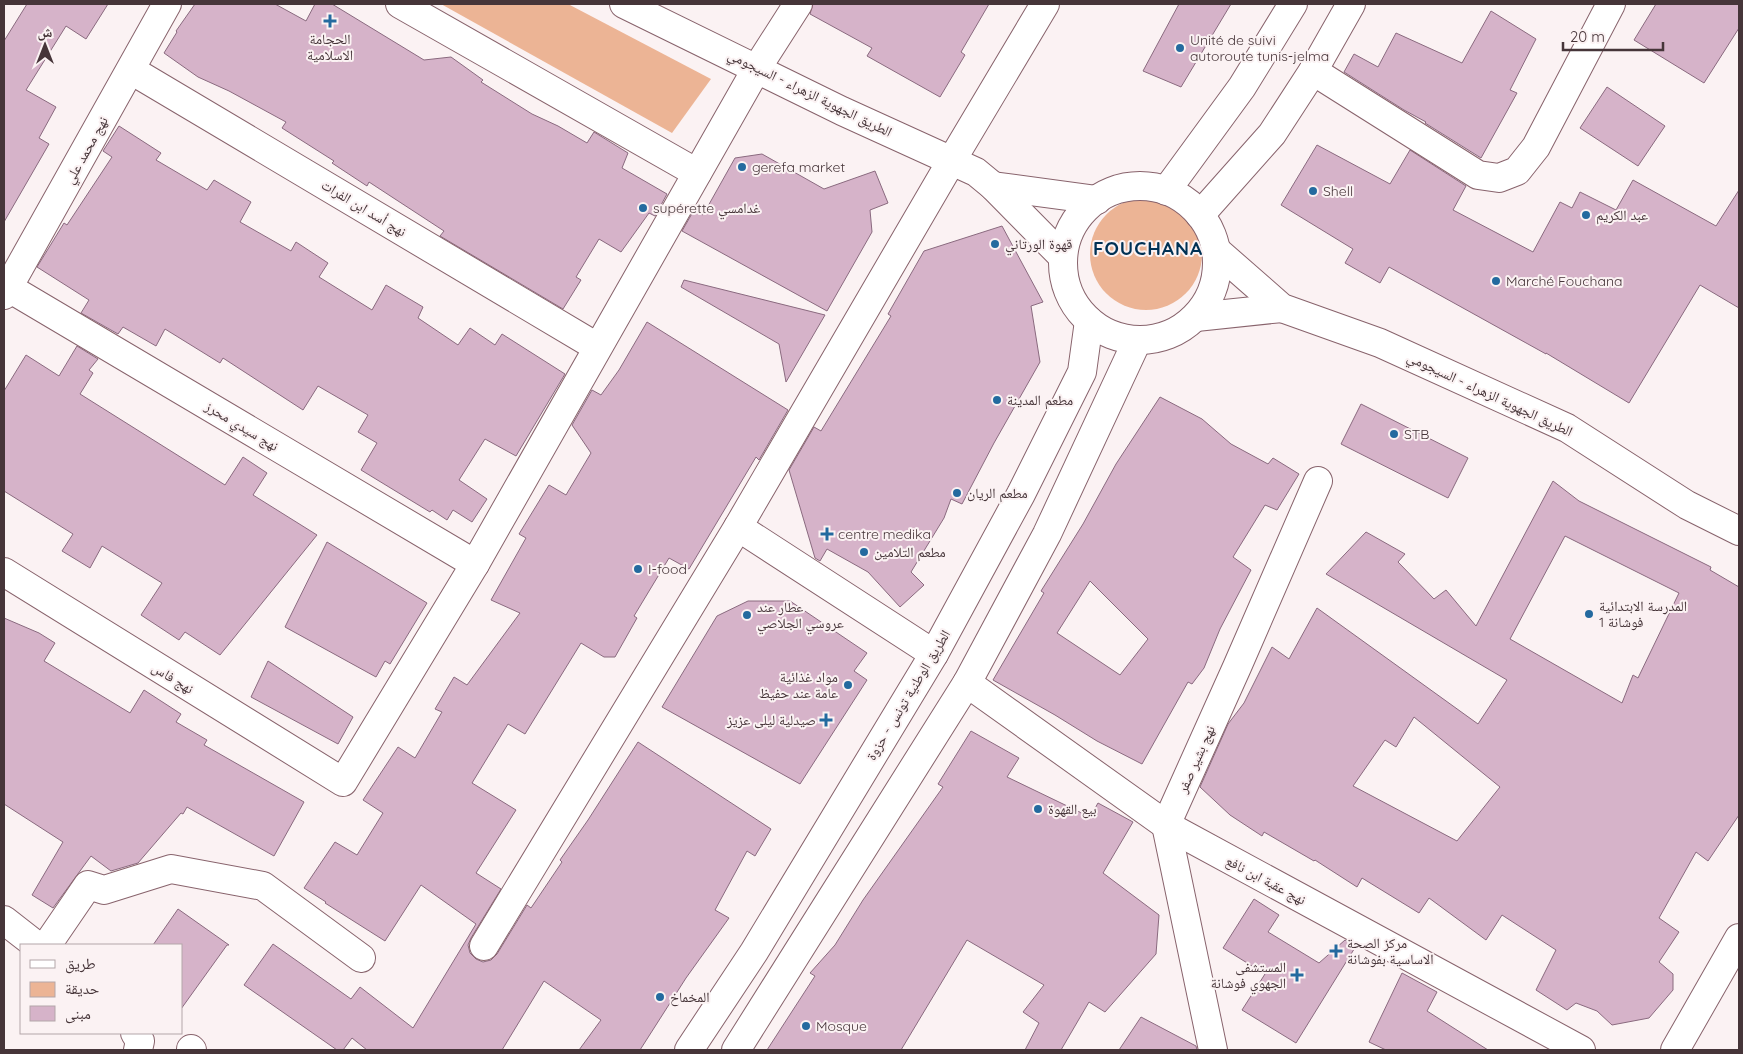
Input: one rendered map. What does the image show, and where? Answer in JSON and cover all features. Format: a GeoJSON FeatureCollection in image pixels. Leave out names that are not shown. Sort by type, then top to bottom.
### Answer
{"type":"FeatureCollection","features":[{"type":"Feature","properties":{"kind":"street","name":"نهج محمد علي"},"geometry":{"type":"LineString","coordinates":[[6,292],[167,4]]}},
{"type":"Feature","properties":{"kind":"street"},"geometry":{"type":"LineString","coordinates":[[400,4],[697,173]]}},
{"type":"Feature","properties":{"kind":"street","name":"الطريق الجهوية الزهراء - السيجومي"},"geometry":{"type":"LineString","coordinates":[[624,4],[842,111],[976,172],[994,186],[1063,257]]}},
{"type":"Feature","properties":{"kind":"street"},"geometry":{"type":"LineString","coordinates":[[475,564],[757,68],[798,4]]}},
{"type":"Feature","properties":{"kind":"street"},"geometry":{"type":"LineString","coordinates":[[484,946],[738,527],[1045,4]]}},
{"type":"Feature","properties":{"kind":"street"},"geometry":{"type":"LineString","coordinates":[[1166,191],[1242,87],[1293,4]]}},
{"type":"Feature","properties":{"kind":"street"},"geometry":{"type":"LineString","coordinates":[[1200,214],[1272,134],[1313,71],[1351,4]]}},
{"type":"Feature","properties":{"kind":"street"},"geometry":{"type":"LineString","coordinates":[[1313,71],[1478,175],[1499,178],[1517,171],[1536,147],[1611,4]]}},
{"type":"Feature","properties":{"kind":"street","name":"نهج أسد ابن الفرات"},"geometry":{"type":"LineString","coordinates":[[131,70],[597,347]]}},
{"type":"Feature","properties":{"kind":"street","name":"الطريق الجهوية الزهراء - السيجومي"},"geometry":{"type":"LineString","coordinates":[[994,186],[1097,200]]}},
{"type":"Feature","properties":{"kind":"street"},"geometry":{"type":"LineString","coordinates":[[1142,186],[1166,191],[1184,200],[1200,214],[1211,232],[1217,251],[1217,275],[1209,298],[1196,317],[1184,327],[1169,335],[1137,340],[1111,335],[1089,321],[1074,303],[1065,281],[1063,257],[1068,234],[1080,215],[1097,200],[1118,190],[1142,186]]}},
{"type":"Feature","properties":{"kind":"street","name":"الطريق الجهوية الزهراء - السيجومي"},"geometry":{"type":"LineString","coordinates":[[1217,251],[1282,308],[1380,343],[1567,428],[1687,505],[1739,531]]}},
{"type":"Feature","properties":{"kind":"street","name":"نهج سيدي محرز"},"geometry":{"type":"LineString","coordinates":[[6,292],[475,564]]}},
{"type":"Feature","properties":{"kind":"street","name":"الطريق الجهوية الزهراء - السيجومي"},"geometry":{"type":"LineString","coordinates":[[1196,317],[1282,308]]}},
{"type":"Feature","properties":{"kind":"street","name":"الطريق الوطنية تونس - حزوة"},"geometry":{"type":"LineString","coordinates":[[689,1050],[754,952],[934,654],[1021,494],[1082,372],[1089,321]]}},
{"type":"Feature","properties":{"kind":"street"},"geometry":{"type":"LineString","coordinates":[[736,1050],[967,682],[1047,534],[1137,340]]}},
{"type":"Feature","properties":{"kind":"street","name":"نهج بشير صفر"},"geometry":{"type":"LineString","coordinates":[[1166,825],[1318,481]]}},
{"type":"Feature","properties":{"kind":"street"},"geometry":{"type":"LineString","coordinates":[[738,527],[934,654]]}},
{"type":"Feature","properties":{"kind":"street","name":"نهج فاس"},"geometry":{"type":"LineString","coordinates":[[4,572],[342,782],[475,564]]}},
{"type":"Feature","properties":{"kind":"street","name":"نهج عقبة ابن نافع"},"geometry":{"type":"LineString","coordinates":[[967,682],[1166,825],[1581,1050]]}},
{"type":"Feature","properties":{"kind":"street"},"geometry":{"type":"LineString","coordinates":[[1166,825],[1213,1050]]}},
{"type":"Feature","properties":{"kind":"street"},"geometry":{"type":"LineString","coordinates":[[48,944],[88,885],[104,890],[171,869],[262,886],[361,958]]}},
{"type":"Feature","properties":{"kind":"street"},"geometry":{"type":"LineString","coordinates":[[4,920],[35,944]]}},
{"type":"Feature","properties":{"kind":"street"},"geometry":{"type":"LineString","coordinates":[[1675,1050],[1739,938]]}},
{"type":"Feature","properties":{"kind":"green space"},"geometry":{"type":"Polygon","coordinates":[[[441,4],[568,4],[711,79],[672,133],[441,4]]]}},
{"type":"Feature","properties":{"kind":"green space"},"geometry":{"type":"Polygon","coordinates":[[[1146,198],[1167,202],[1185,215],[1198,233],[1202,254],[1198,275],[1185,293],[1167,306],[1146,310],[1125,306],[1107,293],[1094,275],[1090,254],[1094,233],[1107,215],[1125,202],[1146,198]]]}},
{"type":"Feature","properties":{"kind":"building"},"geometry":{"type":"Polygon","coordinates":[[[27,4],[108,4],[86,39],[66,26],[26,90],[56,107],[39,138],[49,144],[4,222],[4,41],[27,4]]]}},
{"type":"Feature","properties":{"kind":"building"},"geometry":{"type":"Polygon","coordinates":[[[195,4],[275,4],[306,21],[315,4],[332,4],[424,60],[451,57],[483,80],[481,82],[532,114],[558,126],[587,143],[594,132],[628,153],[622,168],[667,194],[655,216],[649,213],[621,252],[599,239],[576,277],[581,280],[563,309],[440,236],[444,231],[369,182],[367,186],[332,163],[334,161],[282,128],[286,122],[229,91],[198,77],[164,53],[176,31],[195,4]]]}},
{"type":"Feature","properties":{"kind":"building"},"geometry":{"type":"Polygon","coordinates":[[[813,4],[989,4],[961,52],[965,55],[940,97],[867,56],[872,48],[810,14],[813,4]]]}},
{"type":"Feature","properties":{"kind":"building","name":"Unité de suivi autoroute tunis-jelma"},"geometry":{"type":"Polygon","coordinates":[[[1179,4],[1231,4],[1181,87],[1143,71],[1179,4]]]}},
{"type":"Feature","properties":{"kind":"building"},"geometry":{"type":"Polygon","coordinates":[[[1656,4],[1739,4],[1739,28],[1704,83],[1634,40],[1656,4]]]}},
{"type":"Feature","properties":{"kind":"building"},"geometry":{"type":"Polygon","coordinates":[[[1491,11],[1536,39],[1510,90],[1517,93],[1481,158],[1344,72],[1354,54],[1378,67],[1396,33],[1462,63],[1491,11]]]}},
{"type":"Feature","properties":{"kind":"building"},"geometry":{"type":"Polygon","coordinates":[[[1607,87],[1665,126],[1638,166],[1580,128],[1607,87]]]}},
{"type":"Feature","properties":{"kind":"building"},"geometry":{"type":"Polygon","coordinates":[[[119,126],[161,153],[156,160],[207,190],[214,180],[251,202],[240,222],[291,251],[296,242],[328,263],[319,277],[372,310],[386,285],[423,307],[418,318],[458,345],[470,328],[495,345],[502,334],[565,374],[516,456],[485,439],[459,480],[487,499],[472,522],[453,510],[447,520],[432,510],[430,512],[361,470],[377,443],[358,432],[368,415],[318,386],[303,410],[223,358],[220,363],[165,329],[156,346],[123,327],[118,334],[81,313],[89,300],[37,267],[64,223],[67,225],[112,157],[103,151],[119,126]]]}},
{"type":"Feature","properties":{"kind":"building"},"geometry":{"type":"Polygon","coordinates":[[[1317,145],[1390,184],[1410,150],[1466,186],[1453,210],[1533,252],[1560,202],[1572,208],[1580,192],[1616,210],[1633,180],[1716,226],[1739,190],[1739,308],[1700,285],[1629,403],[1546,353],[1389,267],[1380,283],[1345,263],[1353,249],[1281,205],[1317,145]]]}},
{"type":"Feature","properties":{"kind":"building"},"geometry":{"type":"Polygon","coordinates":[[[762,154],[824,189],[875,171],[888,203],[870,210],[872,232],[827,311],[682,231],[694,210],[703,215],[735,158],[762,154]]]}},
{"type":"Feature","properties":{"kind":"building"},"geometry":{"type":"Polygon","coordinates":[[[1002,226],[1043,302],[1031,306],[1040,362],[962,504],[951,499],[944,518],[911,572],[924,585],[900,607],[868,572],[827,549],[820,561],[815,558],[789,470],[814,427],[821,431],[891,316],[888,314],[924,251],[1002,226]]]}},
{"type":"Feature","properties":{"kind":"building"},"geometry":{"type":"Polygon","coordinates":[[[684,280],[825,315],[786,382],[779,344],[681,287],[684,280]]]}},
{"type":"Feature","properties":{"kind":"building"},"geometry":{"type":"Polygon","coordinates":[[[647,322],[788,410],[759,460],[756,457],[689,569],[669,558],[634,616],[637,618],[615,657],[604,657],[581,643],[525,734],[508,724],[472,783],[516,810],[476,873],[501,889],[471,938],[468,945],[470,953],[476,959],[483,962],[491,960],[497,954],[527,905],[531,908],[562,862],[560,860],[638,742],[771,829],[755,856],[747,851],[715,910],[729,918],[686,978],[640,1050],[579,1050],[601,1020],[544,981],[502,1050],[367,1050],[352,1038],[343,1050],[337,1050],[244,985],[273,944],[351,999],[360,987],[413,1028],[476,924],[421,885],[385,941],[304,888],[335,842],[357,855],[383,813],[363,800],[398,747],[415,758],[442,712],[435,709],[454,677],[467,685],[520,613],[491,600],[526,538],[519,534],[549,485],[566,495],[591,453],[572,425],[592,390],[601,395],[619,370],[647,322]]]}},
{"type":"Feature","properties":{"kind":"building"},"geometry":{"type":"Polygon","coordinates":[[[77,346],[98,359],[89,370],[93,373],[80,394],[225,485],[243,457],[267,473],[253,495],[317,535],[220,655],[185,632],[179,640],[141,615],[162,583],[102,546],[90,568],[62,551],[73,534],[4,491],[4,391],[26,355],[59,376],[77,346]]]}},
{"type":"Feature","properties":{"kind":"building"},"geometry":{"type":"Polygon","coordinates":[[[1160,397],[1202,419],[1231,444],[1268,464],[1273,458],[1299,474],[1277,510],[1265,505],[1233,557],[1251,570],[1220,629],[1204,668],[1192,684],[1188,682],[1142,764],[1097,741],[993,680],[1044,593],[1041,591],[1083,524],[1116,464],[1160,397]],[[1090,581],[1057,633],[1120,675],[1148,639],[1090,581]]]}},
{"type":"Feature","properties":{"kind":"building"},"geometry":{"type":"Polygon","coordinates":[[[1361,404],[1468,458],[1448,498],[1341,444],[1361,404]]]}},
{"type":"Feature","properties":{"kind":"building"},"geometry":{"type":"Polygon","coordinates":[[[1553,481],[1579,501],[1711,567],[1710,570],[1739,587],[1739,815],[1708,861],[1696,852],[1659,918],[1679,932],[1659,962],[1673,974],[1673,990],[1649,1018],[1612,1025],[1597,1011],[1576,1003],[1567,1010],[1536,990],[1556,950],[1502,915],[1486,940],[1429,898],[1419,913],[1362,878],[1357,887],[1315,860],[1264,832],[1262,836],[1230,815],[1200,787],[1228,724],[1244,703],[1272,647],[1289,659],[1317,608],[1478,724],[1507,680],[1326,574],[1366,532],[1405,554],[1398,562],[1434,599],[1446,590],[1476,626],[1553,481]],[[1565,536],[1510,639],[1622,703],[1633,675],[1638,678],[1679,593],[1565,536]],[[1414,717],[1396,747],[1385,740],[1353,786],[1457,841],[1500,787],[1414,717]]]}},
{"type":"Feature","properties":{"kind":"building"},"geometry":{"type":"Polygon","coordinates":[[[327,542],[427,603],[390,664],[385,661],[376,677],[285,627],[327,542]]]}},
{"type":"Feature","properties":{"kind":"building"},"geometry":{"type":"Polygon","coordinates":[[[748,601],[790,601],[867,653],[854,671],[867,680],[800,784],[662,707],[717,616],[748,601]]]}},
{"type":"Feature","properties":{"kind":"building"},"geometry":{"type":"Polygon","coordinates":[[[4,618],[39,633],[55,643],[44,661],[130,713],[144,690],[181,714],[176,722],[207,740],[204,745],[304,802],[274,856],[187,807],[183,814],[181,813],[138,863],[111,871],[91,856],[53,908],[32,895],[63,842],[4,804],[4,618]]]}},
{"type":"Feature","properties":{"kind":"building"},"geometry":{"type":"Polygon","coordinates":[[[268,661],[353,717],[338,744],[251,697],[268,661]]]}},
{"type":"Feature","properties":{"kind":"building"},"geometry":{"type":"Polygon","coordinates":[[[971,731],[1019,758],[1007,777],[1090,817],[1098,803],[1133,822],[1103,873],[1159,915],[1156,954],[1105,1012],[1089,1002],[1061,1050],[1025,1050],[1039,1023],[1023,1012],[1044,985],[967,940],[901,1050],[767,1050],[815,976],[810,973],[835,945],[863,900],[943,787],[938,784],[971,731]]]}},
{"type":"Feature","properties":{"kind":"building","name":"المستشفى الجهوي فوشانة"},"geometry":{"type":"Polygon","coordinates":[[[1254,899],[1279,915],[1268,932],[1319,963],[1345,940],[1356,946],[1296,1043],[1242,1010],[1265,974],[1223,948],[1254,899]]]}},
{"type":"Feature","properties":{"kind":"building"},"geometry":{"type":"Polygon","coordinates":[[[178,909],[229,945],[227,945],[182,1008],[182,944],[154,944],[178,909]]]}},
{"type":"Feature","properties":{"kind":"building"},"geometry":{"type":"Polygon","coordinates":[[[1402,973],[1437,992],[1427,1011],[1488,1050],[1386,1050],[1369,1042],[1402,973]]]}},
{"type":"Feature","properties":{"kind":"building"},"geometry":{"type":"Polygon","coordinates":[[[1141,1017],[1196,1046],[1197,1050],[1119,1050],[1141,1017]]]}},
{"type":"Feature","properties":{"kind":"place","name":"الحجامة الاسلامية"},"geometry":{"type":"Point","coordinates":[330,21]}},
{"type":"Feature","properties":{"kind":"place","name":"Unité de suivi autoroute tunis-jelma"},"geometry":{"type":"Point","coordinates":[1180,48]}},
{"type":"Feature","properties":{"kind":"place","name":"gerefa market"},"geometry":{"type":"Point","coordinates":[742,167]}},
{"type":"Feature","properties":{"kind":"place","name":"Shell"},"geometry":{"type":"Point","coordinates":[1313,191]}},
{"type":"Feature","properties":{"kind":"place","name":"supérette غدامسي"},"geometry":{"type":"Point","coordinates":[643,208]}},
{"type":"Feature","properties":{"kind":"place","name":"عبد الكريم"},"geometry":{"type":"Point","coordinates":[1586,215]}},
{"type":"Feature","properties":{"kind":"place","name":"قهوة الورتاني"},"geometry":{"type":"Point","coordinates":[995,244]}},
{"type":"Feature","properties":{"kind":"place","name":"Marché Fouchana"},"geometry":{"type":"Point","coordinates":[1496,281]}},
{"type":"Feature","properties":{"kind":"place","name":"مطعم المدينة"},"geometry":{"type":"Point","coordinates":[997,400]}},
{"type":"Feature","properties":{"kind":"place","name":"STB"},"geometry":{"type":"Point","coordinates":[1394,434]}},
{"type":"Feature","properties":{"kind":"place","name":"مطعم الريان"},"geometry":{"type":"Point","coordinates":[957,493]}},
{"type":"Feature","properties":{"kind":"place","name":"centre medika"},"geometry":{"type":"Point","coordinates":[827,534]}},
{"type":"Feature","properties":{"kind":"place","name":"مطعم التلامين"},"geometry":{"type":"Point","coordinates":[864,552]}},
{"type":"Feature","properties":{"kind":"place","name":"I-food"},"geometry":{"type":"Point","coordinates":[638,569]}},
{"type":"Feature","properties":{"kind":"place","name":"المدرسة الابتدائية فوشانة 1"},"geometry":{"type":"Point","coordinates":[1589,614]}},
{"type":"Feature","properties":{"kind":"place","name":"عطار عند عروسي الجلاصي"},"geometry":{"type":"Point","coordinates":[747,615]}},
{"type":"Feature","properties":{"kind":"place","name":"مواد غذائية عامة عند حفيظ"},"geometry":{"type":"Point","coordinates":[848,685]}},
{"type":"Feature","properties":{"kind":"place","name":"صيدلية ليلى عزيز"},"geometry":{"type":"Point","coordinates":[826,720]}},
{"type":"Feature","properties":{"kind":"place","name":"بيع القهوة"},"geometry":{"type":"Point","coordinates":[1038,809]}},
{"type":"Feature","properties":{"kind":"place","name":"مركز الصحة الاساسية بفوشانة"},"geometry":{"type":"Point","coordinates":[1336,951]}},
{"type":"Feature","properties":{"kind":"place","name":"المستشفى الجهوي فوشانة"},"geometry":{"type":"Point","coordinates":[1297,975]}},
{"type":"Feature","properties":{"kind":"place","name":"المخماخ"},"geometry":{"type":"Point","coordinates":[660,997]}},
{"type":"Feature","properties":{"kind":"place","name":"Mosque"},"geometry":{"type":"Point","coordinates":[806,1026]}},
{"type":"Feature","properties":{"kind":"district","name":"FOUCHANA"},"geometry":{"type":"Point","coordinates":[1148,248]}}]}
